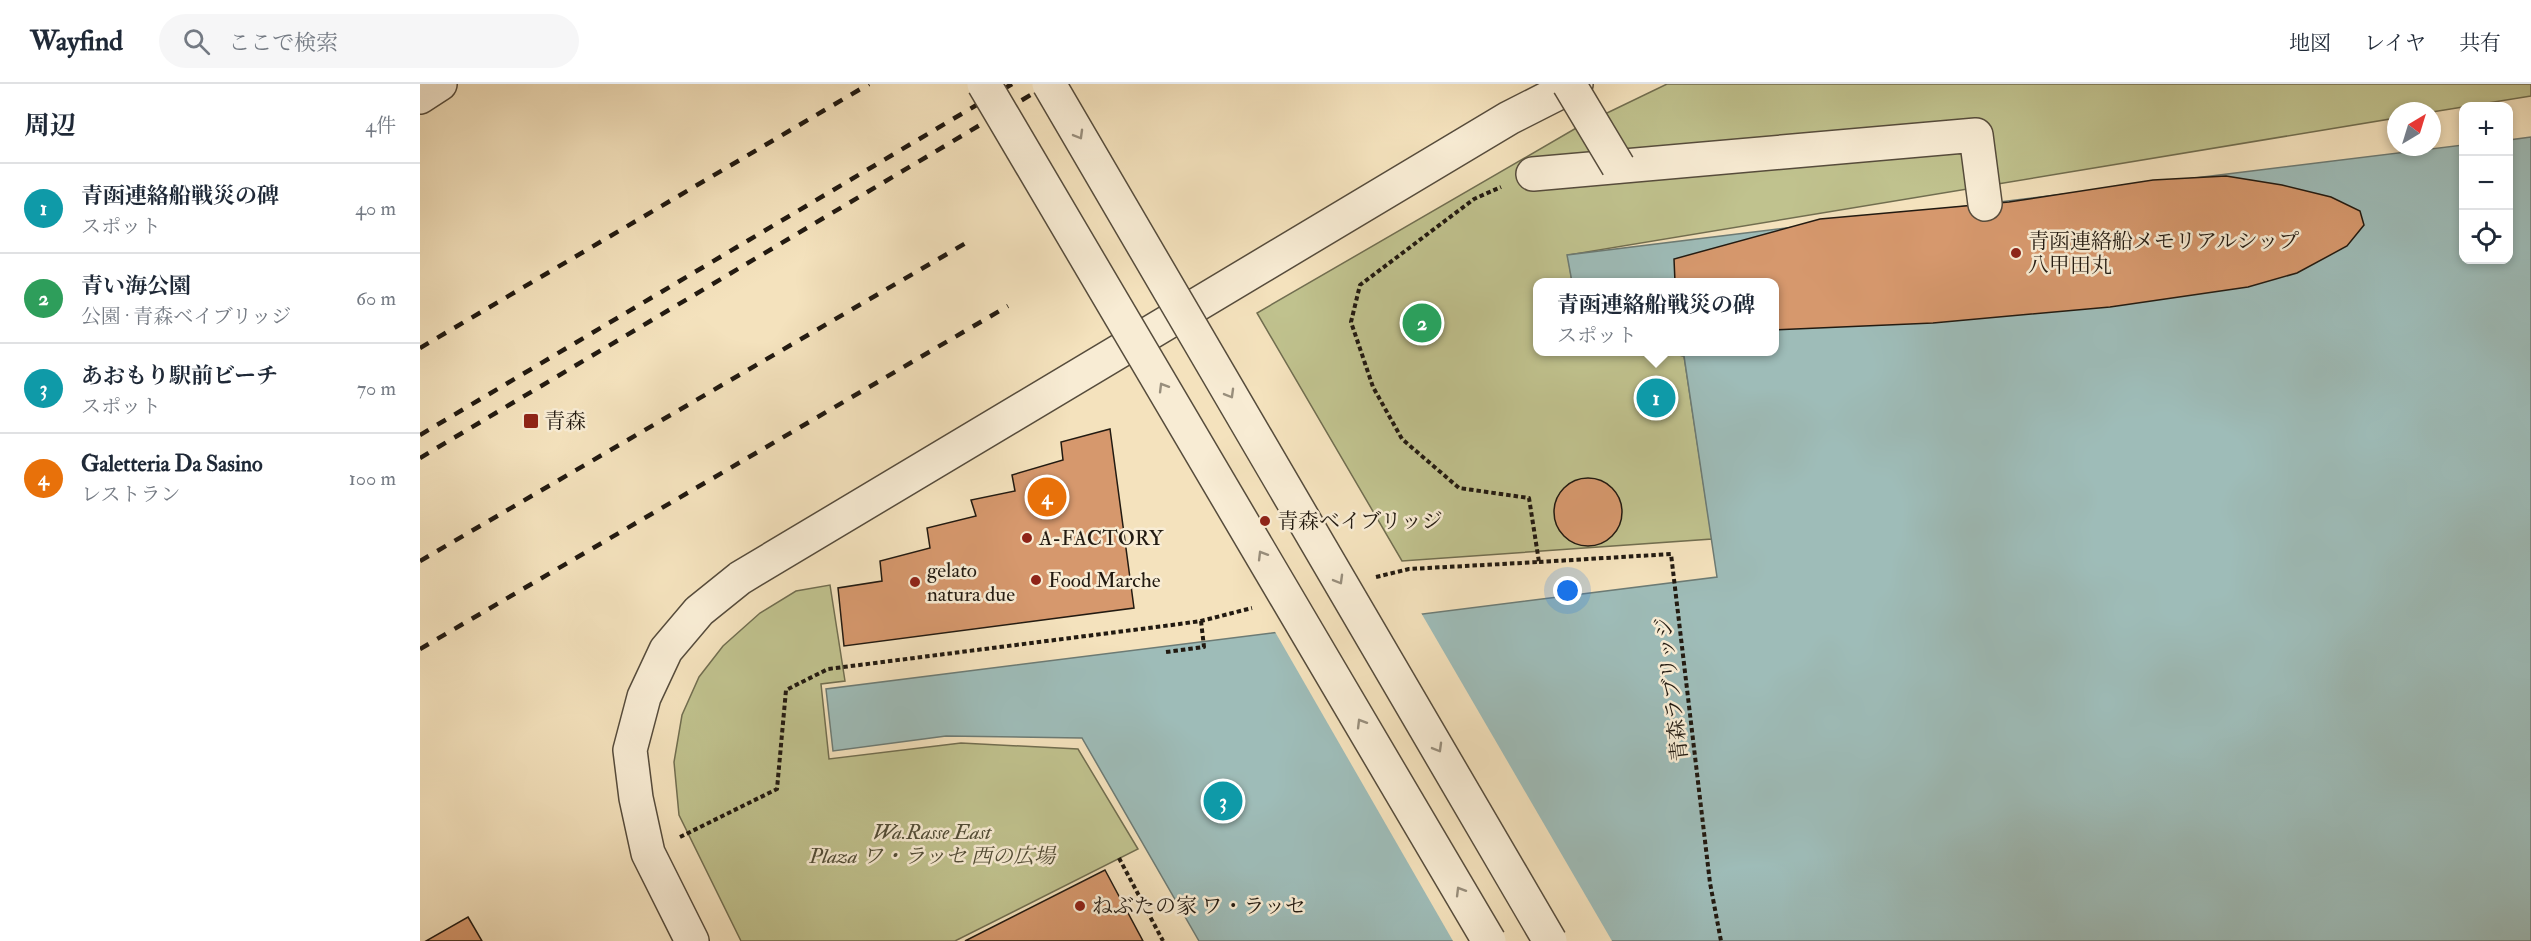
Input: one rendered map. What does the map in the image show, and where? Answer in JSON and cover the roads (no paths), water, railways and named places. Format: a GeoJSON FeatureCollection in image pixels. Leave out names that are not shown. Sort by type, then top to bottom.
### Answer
{"type":"FeatureCollection","features":[{"type":"Feature","properties":{"kind":"street"},"geometry":{"type":"LineString","coordinates":[[420,97],[440,84]]}},
{"type":"Feature","properties":{"kind":"street"},"geometry":{"type":"LineString","coordinates":[[984,84],[1489,941]]}},
{"type":"Feature","properties":{"kind":"street"},"geometry":{"type":"LineString","coordinates":[[1049,84],[1550,941]]}},
{"type":"Feature","properties":{"kind":"street"},"geometry":{"type":"LineString","coordinates":[[1569,84],[1618,166]]}},
{"type":"Feature","properties":{"kind":"street"},"geometry":{"type":"LineString","coordinates":[[692,941],[648,853],[636,798],[630,750],[644,697],[666,650],[699,611],[740,578],[1509,118],[1576,84]]}},
{"type":"Feature","properties":{"kind":"street"},"geometry":{"type":"LineString","coordinates":[[1533,174],[1976,135],[1985,204]]}},
{"type":"Feature","properties":{"kind":"water"},"geometry":{"type":"Polygon","coordinates":[[[2531,137],[2531,941],[1199,941],[1082,738],[946,736],[833,751],[826,689],[1717,577],[1684,356],[1779,356],[1779,278],[1571,278],[1567,255],[2387,154],[2441,156],[2441,148],[2459,145],[2459,264],[2513,264],[2513,139],[2531,137]]]}},
{"type":"Feature","properties":{"kind":"railway"},"geometry":{"type":"LineString","coordinates":[[420,348],[869,84]]}},
{"type":"Feature","properties":{"kind":"railway"},"geometry":{"type":"LineString","coordinates":[[420,435],[1012,84]]}},
{"type":"Feature","properties":{"kind":"railway"},"geometry":{"type":"LineString","coordinates":[[420,458],[1049,84]]}},
{"type":"Feature","properties":{"kind":"railway"},"geometry":{"type":"LineString","coordinates":[[420,561],[971,240]]}},
{"type":"Feature","properties":{"kind":"railway"},"geometry":{"type":"LineString","coordinates":[[420,649],[1008,306]]}},
{"type":"Feature","properties":{"kind":"place","name":"青函連絡船メモリアルシップ 八甲田丸"},"geometry":{"type":"Point","coordinates":[2016,253]}},
{"type":"Feature","properties":{"kind":"place","name":"青い海公園"},"geometry":{"type":"Point","coordinates":[1422,323]}},
{"type":"Feature","properties":{"kind":"place","name":"青函連絡船戦災の碑"},"geometry":{"type":"Point","coordinates":[1656,398]}},
{"type":"Feature","properties":{"kind":"place","name":"青森"},"geometry":{"type":"Point","coordinates":[531,421]}},
{"type":"Feature","properties":{"kind":"place","name":"Galetteria Da Sasino"},"geometry":{"type":"Point","coordinates":[1047,497]}},
{"type":"Feature","properties":{"kind":"place","name":"青森ベイブリッジ"},"geometry":{"type":"Point","coordinates":[1265,521]}},
{"type":"Feature","properties":{"kind":"place","name":"A-FACTORY"},"geometry":{"type":"Point","coordinates":[1027,538]}},
{"type":"Feature","properties":{"kind":"place","name":"Food Marche"},"geometry":{"type":"Point","coordinates":[1036,580]}},
{"type":"Feature","properties":{"kind":"place","name":"gelato natura due"},"geometry":{"type":"Point","coordinates":[915,582]}},
{"type":"Feature","properties":{"kind":"place","name":"あおもり駅前ビーチ"},"geometry":{"type":"Point","coordinates":[1223,801]}},
{"type":"Feature","properties":{"kind":"place","name":"ねぶたの家 ワ・ラッセ"},"geometry":{"type":"Point","coordinates":[1080,906]}},
{"type":"Feature","properties":{"kind":"park label","name":"Wa.Rasse East Plaza ワ・ラッセ 西の広場"},"geometry":{"type":"Point","coordinates":[932,844]}}]}
